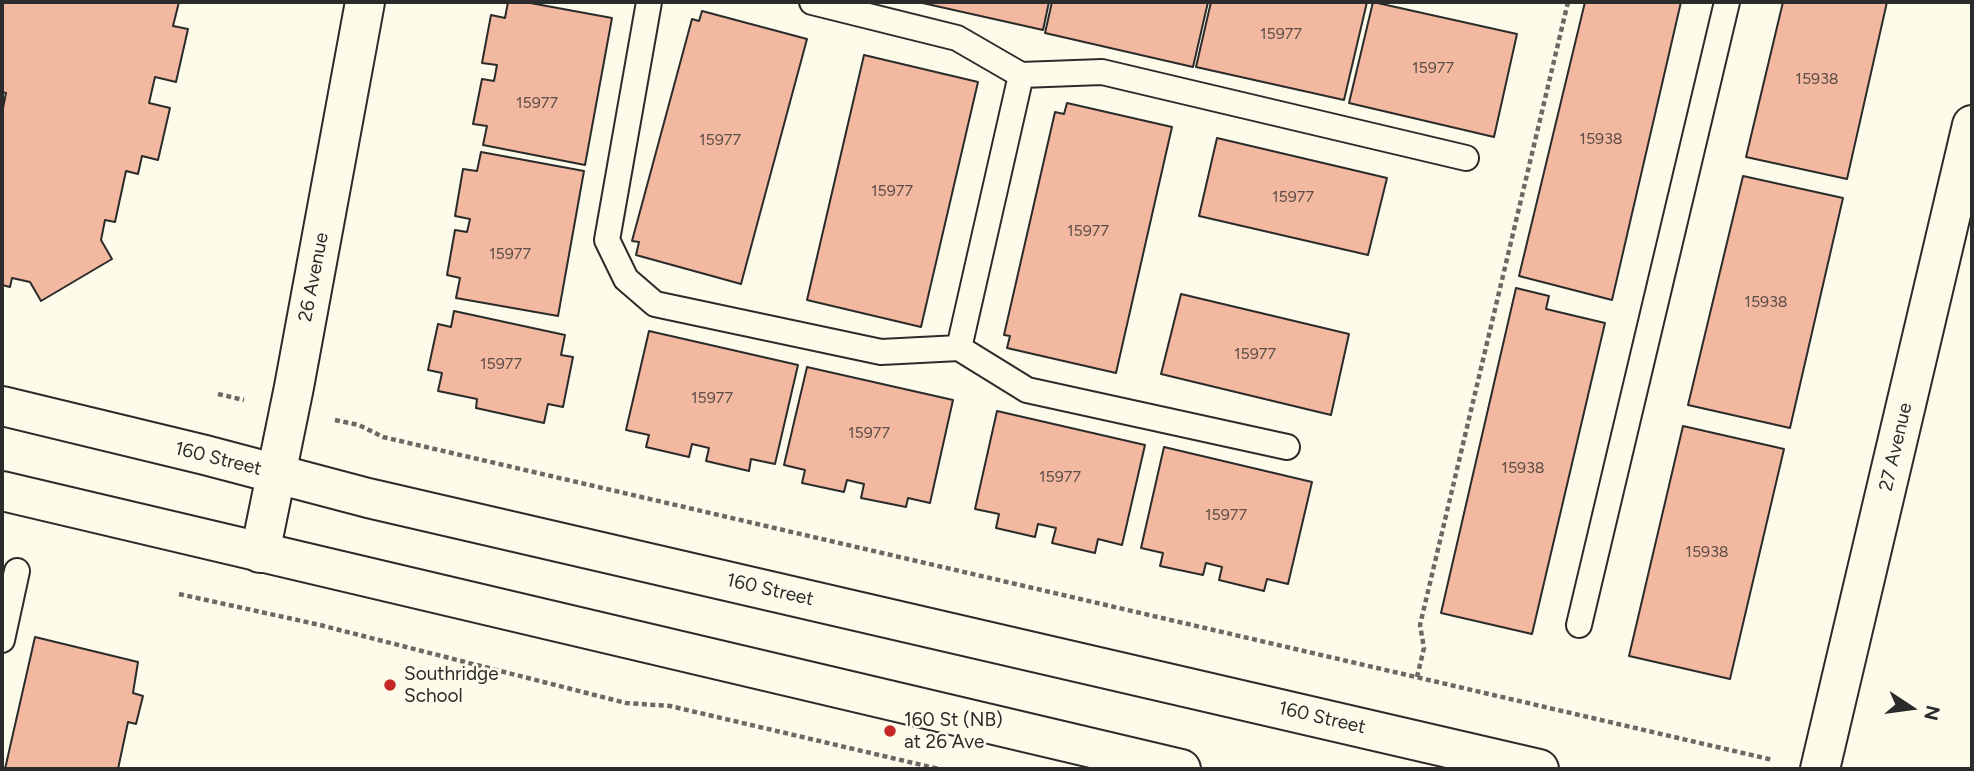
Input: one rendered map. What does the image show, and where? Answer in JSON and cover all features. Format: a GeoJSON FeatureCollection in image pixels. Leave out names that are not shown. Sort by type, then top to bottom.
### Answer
{"type":"FeatureCollection","features":[{"type":"Feature","properties":{"kind":"main road","name":"26 Avenue"},"geometry":{"type":"LineString","coordinates":[[260,552],[365,2]]}},
{"type":"Feature","properties":{"kind":"main road","name":"27 Avenue"},"geometry":{"type":"LineString","coordinates":[[1819,769],[1971,137]]}},
{"type":"Feature","properties":{"kind":"main road","name":"160 Street"},"geometry":{"type":"LineString","coordinates":[[2,406],[368,498],[1539,769]]}},
{"type":"Feature","properties":{"kind":"main road"},"geometry":{"type":"LineString","coordinates":[[2,491],[1181,769]]}},
{"type":"Feature","properties":{"kind":"lane"},"geometry":{"type":"LineString","coordinates":[[649,2],[607,240],[626,279],[655,303],[881,352],[959,348],[1027,390],[1287,447]]}},
{"type":"Feature","properties":{"kind":"lane"},"geometry":{"type":"LineString","coordinates":[[812,2],[957,38],[1020,75],[1102,72],[1466,158]]}},
{"type":"Feature","properties":{"kind":"lane"},"geometry":{"type":"LineString","coordinates":[[1580,625],[1727,2]]}},
{"type":"Feature","properties":{"kind":"lane"},"geometry":{"type":"LineString","coordinates":[[959,348],[1020,75]]}},
{"type":"Feature","properties":{"kind":"lane"},"geometry":{"type":"LineString","coordinates":[[2,640],[17,571]]}},
{"type":"Feature","properties":{"kind":"path"},"geometry":{"type":"LineString","coordinates":[[1416,677],[1424,648],[1420,625],[1568,2]]}},
{"type":"Feature","properties":{"kind":"path"},"geometry":{"type":"LineString","coordinates":[[359,425],[383,437],[1769,759]]}},
{"type":"Feature","properties":{"kind":"path"},"geometry":{"type":"LineString","coordinates":[[179,594],[320,625],[626,703],[670,706],[939,769]]}},
{"type":"Feature","properties":{"kind":"building"},"geometry":{"type":"Polygon","coordinates":[[[2,2],[179,2],[173,26],[188,29],[176,82],[155,77],[149,103],[170,108],[158,160],[142,156],[138,174],[126,171],[115,222],[105,220],[101,240],[112,259],[41,301],[30,282],[12,278],[10,287],[2,285],[2,113],[6,93],[2,92],[2,2]]]}},
{"type":"Feature","properties":{"kind":"building"},"geometry":{"type":"Polygon","coordinates":[[[508,2],[525,2],[612,18],[585,165],[483,145],[487,126],[473,124],[482,79],[494,81],[497,65],[482,63],[491,15],[505,18],[508,2]]]}},
{"type":"Feature","properties":{"kind":"building"},"geometry":{"type":"Polygon","coordinates":[[[918,2],[1049,2],[1043,30],[918,2]]]}},
{"type":"Feature","properties":{"kind":"building"},"geometry":{"type":"Polygon","coordinates":[[[1052,2],[1208,2],[1193,67],[1045,33],[1052,2]]]}},
{"type":"Feature","properties":{"kind":"building"},"geometry":{"type":"Polygon","coordinates":[[[1211,2],[1367,2],[1344,100],[1196,67],[1211,2]]]}},
{"type":"Feature","properties":{"kind":"building"},"geometry":{"type":"Polygon","coordinates":[[[1373,2],[1517,34],[1494,137],[1349,103],[1373,2]]]}},
{"type":"Feature","properties":{"kind":"building"},"geometry":{"type":"Polygon","coordinates":[[[1585,2],[1681,2],[1612,300],[1519,276],[1585,2]]]}},
{"type":"Feature","properties":{"kind":"building"},"geometry":{"type":"Polygon","coordinates":[[[1783,2],[1887,2],[1847,179],[1746,157],[1783,2]]]}},
{"type":"Feature","properties":{"kind":"building"},"geometry":{"type":"Polygon","coordinates":[[[702,11],[807,39],[741,284],[636,255],[639,242],[632,241],[692,19],[699,21],[702,11]]]}},
{"type":"Feature","properties":{"kind":"building"},"geometry":{"type":"Polygon","coordinates":[[[864,55],[978,82],[921,327],[807,300],[864,55]]]}},
{"type":"Feature","properties":{"kind":"building"},"geometry":{"type":"Polygon","coordinates":[[[1067,103],[1172,127],[1116,373],[1007,348],[1010,336],[1004,335],[1055,112],[1064,114],[1067,103]]]}},
{"type":"Feature","properties":{"kind":"building"},"geometry":{"type":"Polygon","coordinates":[[[1217,138],[1387,178],[1368,255],[1199,216],[1217,138]]]}},
{"type":"Feature","properties":{"kind":"building"},"geometry":{"type":"Polygon","coordinates":[[[481,152],[584,171],[558,316],[456,298],[460,278],[447,275],[455,230],[467,232],[470,219],[455,216],[463,169],[477,171],[481,152]]]}},
{"type":"Feature","properties":{"kind":"building"},"geometry":{"type":"Polygon","coordinates":[[[1743,176],[1843,198],[1790,428],[1688,405],[1743,176]]]}},
{"type":"Feature","properties":{"kind":"building"},"geometry":{"type":"Polygon","coordinates":[[[1516,288],[1549,296],[1546,309],[1605,323],[1532,634],[1441,613],[1516,288]]]}},
{"type":"Feature","properties":{"kind":"building"},"geometry":{"type":"Polygon","coordinates":[[[1181,294],[1349,334],[1331,415],[1161,374],[1181,294]]]}},
{"type":"Feature","properties":{"kind":"building"},"geometry":{"type":"Polygon","coordinates":[[[454,311],[565,335],[561,355],[573,357],[563,407],[548,404],[544,423],[476,408],[477,399],[438,391],[442,373],[428,370],[438,324],[451,327],[454,311]]]}},
{"type":"Feature","properties":{"kind":"building"},"geometry":{"type":"Polygon","coordinates":[[[649,331],[798,365],[775,464],[751,459],[749,471],[706,461],[709,448],[692,444],[689,457],[646,447],[649,435],[626,430],[649,331]]]}},
{"type":"Feature","properties":{"kind":"building"},"geometry":{"type":"Polygon","coordinates":[[[807,367],[953,400],[930,503],[908,498],[906,507],[861,498],[864,484],[847,480],[844,492],[802,483],[805,470],[784,465],[807,367]]]}},
{"type":"Feature","properties":{"kind":"building"},"geometry":{"type":"Polygon","coordinates":[[[997,411],[1145,445],[1122,545],[1098,539],[1095,553],[1052,543],[1056,528],[1038,524],[1035,537],[996,528],[999,514],[975,509],[997,411]]]}},
{"type":"Feature","properties":{"kind":"building"},"geometry":{"type":"Polygon","coordinates":[[[1683,426],[1784,449],[1730,679],[1629,656],[1683,426]]]}},
{"type":"Feature","properties":{"kind":"building"},"geometry":{"type":"Polygon","coordinates":[[[1164,447],[1312,482],[1288,584],[1267,579],[1264,591],[1219,580],[1222,567],[1206,563],[1203,575],[1160,566],[1163,553],[1141,548],[1164,447]]]}},
{"type":"Feature","properties":{"kind":"building"},"geometry":{"type":"Polygon","coordinates":[[[35,637],[138,662],[133,693],[143,696],[136,724],[128,722],[118,769],[5,769],[35,637]]]}},
{"type":"Feature","properties":{"kind":"place","name":"Southridge School"},"geometry":{"type":"Point","coordinates":[390,685]}},
{"type":"Feature","properties":{"kind":"place","name":"160 St (NB) at 26 Ave"},"geometry":{"type":"Point","coordinates":[890,731]}}]}
